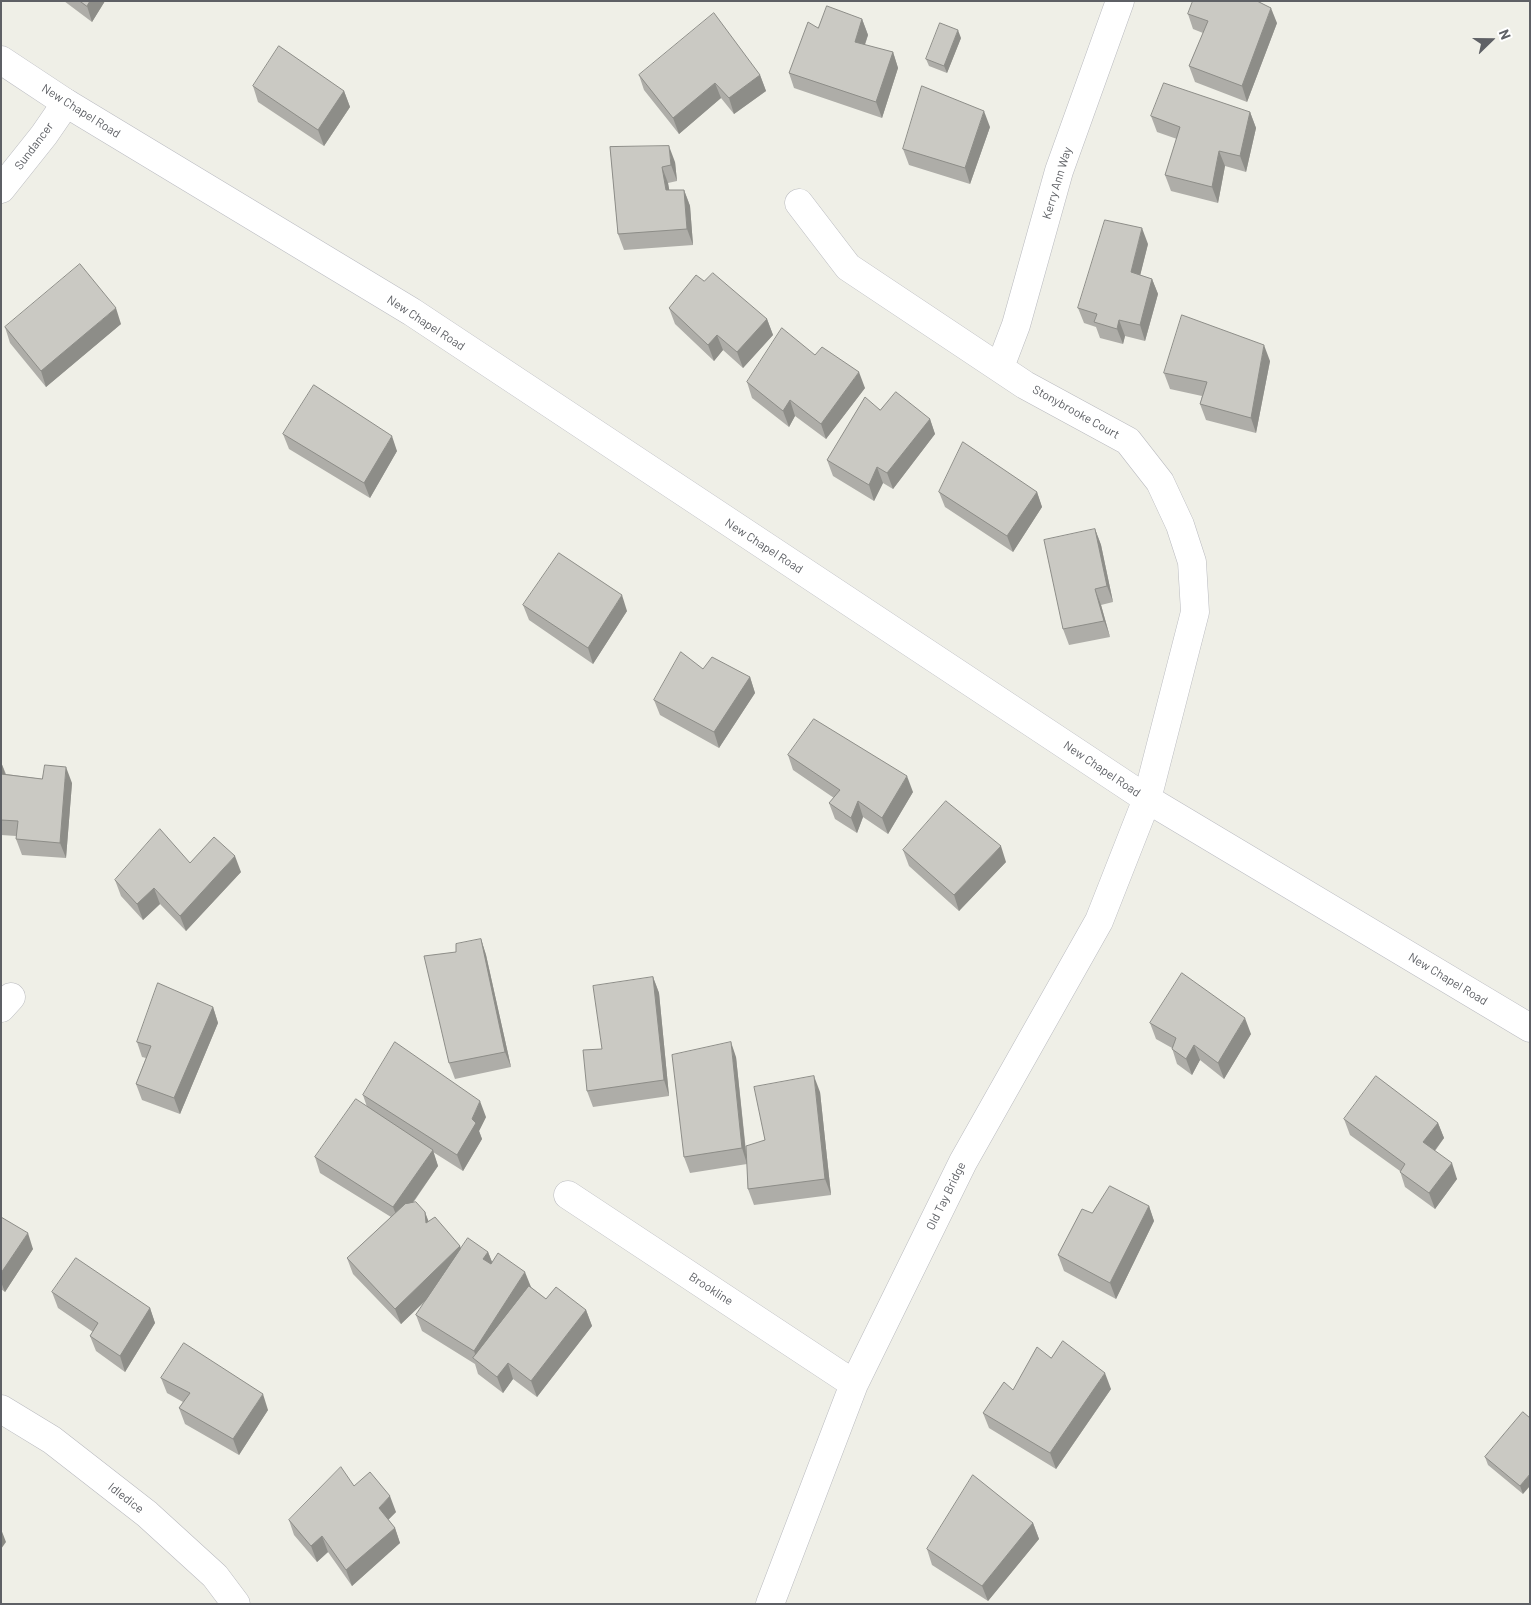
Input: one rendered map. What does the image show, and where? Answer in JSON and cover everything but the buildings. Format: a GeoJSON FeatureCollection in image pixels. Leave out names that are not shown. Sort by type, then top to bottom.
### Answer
{"type":"FeatureCollection","features":[{"type":"Feature","properties":{"kind":"street","name":"Kerry Ann Way"},"geometry":{"type":"LineString","coordinates":[[1000,367],[1016,325],[1059,171],[1120,1]]}},
{"type":"Feature","properties":{"kind":"street","name":"New Chapel Road"},"geometry":{"type":"LineString","coordinates":[[1,60],[66,103],[412,312],[1147,799],[1530,1028]]}},
{"type":"Feature","properties":{"kind":"street","name":"Sundancer"},"geometry":{"type":"LineString","coordinates":[[1,189],[66,103]]}},
{"type":"Feature","properties":{"kind":"street","name":"Stonybrooke Court"},"geometry":{"type":"LineString","coordinates":[[798,203],[848,267],[1025,385],[1128,442],[1160,482],[1180,526],[1192,562],[1195,612],[1147,799]]}},
{"type":"Feature","properties":{"kind":"street","name":"Old Tay Bridge"},"geometry":{"type":"LineString","coordinates":[[770,1604],[854,1384],[963,1162],[1099,921],[1147,799]]}},
{"type":"Feature","properties":{"kind":"street","name":"Brookline"},"geometry":{"type":"LineString","coordinates":[[568,1195],[854,1384]]}},
{"type":"Feature","properties":{"kind":"street","name":"Idledice"},"geometry":{"type":"LineString","coordinates":[[1,1409],[52,1440],[146,1514],[215,1576],[236,1604]]}}]}
